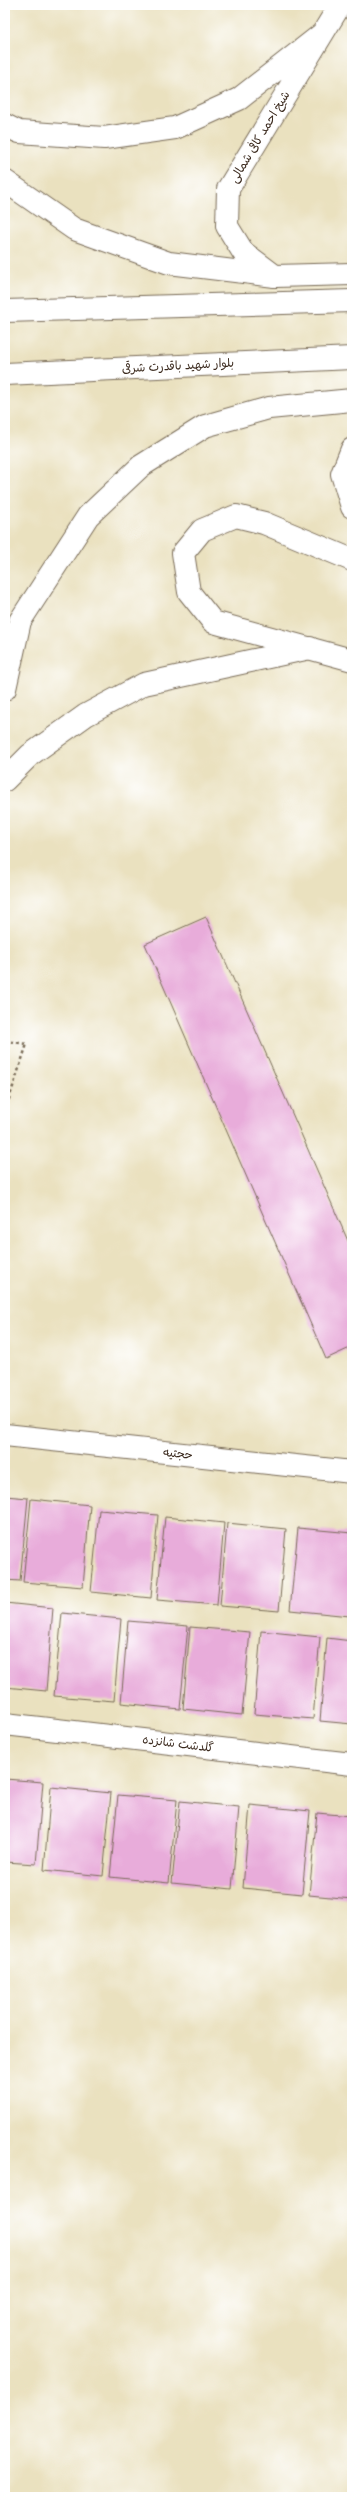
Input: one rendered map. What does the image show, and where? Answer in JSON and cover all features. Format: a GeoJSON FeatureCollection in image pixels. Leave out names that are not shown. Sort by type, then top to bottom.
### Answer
{"type":"FeatureCollection","features":[{"type":"Feature","properties":{"kind":"main road","name":"شیخ احمد کافی شمالی"},"geometry":{"type":"LineString","coordinates":[[275,276],[243,252],[227,226],[228,189],[340,5]]}},
{"type":"Feature","properties":{"kind":"main road"},"geometry":{"type":"LineString","coordinates":[[5,124],[19,132],[104,138],[175,128],[239,99],[322,34]]}},
{"type":"Feature","properties":{"kind":"main road"},"geometry":{"type":"LineString","coordinates":[[5,181],[74,228],[170,264],[275,276],[352,274]]}},
{"type":"Feature","properties":{"kind":"main road"},"geometry":{"type":"LineString","coordinates":[[5,311],[352,301]]}},
{"type":"Feature","properties":{"kind":"main road","name":"بلوار شهید باقدرت شرقی"},"geometry":{"type":"LineString","coordinates":[[5,374],[352,358]]}},
{"type":"Feature","properties":{"kind":"main road"},"geometry":{"type":"LineString","coordinates":[[5,689],[20,621],[88,516],[141,466],[205,426],[269,408],[352,400]]}},
{"type":"Feature","properties":{"kind":"main road"},"geometry":{"type":"LineString","coordinates":[[352,449],[342,474],[352,507]]}},
{"type":"Feature","properties":{"kind":"main road"},"geometry":{"type":"LineString","coordinates":[[352,560],[264,523],[236,516],[202,530],[183,553],[189,592],[213,622],[352,660]]}},
{"type":"Feature","properties":{"kind":"main road"},"geometry":{"type":"LineString","coordinates":[[5,780],[30,755],[86,715],[144,684],[310,648]]}},
{"type":"Feature","properties":{"kind":"main road","name":"حجتیه"},"geometry":{"type":"LineString","coordinates":[[5,1435],[352,1472]]}},
{"type":"Feature","properties":{"kind":"main road","name":"گلدشت شانزده"},"geometry":{"type":"LineString","coordinates":[[5,1724],[352,1764]]}},
{"type":"Feature","properties":{"kind":"path"},"geometry":{"type":"LineString","coordinates":[[5,1041],[27,1044],[5,1111]]}},
{"type":"Feature","properties":{"kind":"building"},"geometry":{"type":"Polygon","coordinates":[[[206,917],[352,1250],[352,1347],[326,1359],[145,944],[206,917]]]}},
{"type":"Feature","properties":{"kind":"building"},"geometry":{"type":"Polygon","coordinates":[[[5,1496],[28,1498],[20,1581],[5,1580],[5,1496]]]}},
{"type":"Feature","properties":{"kind":"building"},"geometry":{"type":"Polygon","coordinates":[[[31,1499],[90,1505],[83,1587],[23,1582],[31,1499]]]}},
{"type":"Feature","properties":{"kind":"building"},"geometry":{"type":"Polygon","coordinates":[[[99,1510],[158,1515],[151,1598],[91,1592],[99,1510]]]}},
{"type":"Feature","properties":{"kind":"building"},"geometry":{"type":"Polygon","coordinates":[[[165,1517],[224,1523],[217,1605],[157,1600],[165,1517]]]}},
{"type":"Feature","properties":{"kind":"building"},"geometry":{"type":"Polygon","coordinates":[[[227,1523],[286,1529],[279,1611],[220,1606],[227,1523]]]}},
{"type":"Feature","properties":{"kind":"building"},"geometry":{"type":"Polygon","coordinates":[[[298,1528],[352,1533],[350,1616],[290,1610],[298,1528]]]}},
{"type":"Feature","properties":{"kind":"building"},"geometry":{"type":"Polygon","coordinates":[[[5,1603],[53,1608],[46,1691],[5,1687],[5,1603]]]}},
{"type":"Feature","properties":{"kind":"building"},"geometry":{"type":"Polygon","coordinates":[[[62,1613],[121,1619],[114,1701],[54,1696],[62,1613]]]}},
{"type":"Feature","properties":{"kind":"building"},"geometry":{"type":"Polygon","coordinates":[[[128,1621],[188,1626],[180,1709],[121,1703],[128,1621]]]}},
{"type":"Feature","properties":{"kind":"building"},"geometry":{"type":"Polygon","coordinates":[[[190,1627],[250,1632],[242,1715],[183,1709],[190,1627]]]}},
{"type":"Feature","properties":{"kind":"building"},"geometry":{"type":"Polygon","coordinates":[[[261,1631],[320,1637],[313,1719],[254,1714],[261,1631]]]}},
{"type":"Feature","properties":{"kind":"building"},"geometry":{"type":"Polygon","coordinates":[[[327,1638],[352,1641],[352,1724],[320,1721],[327,1638]]]}},
{"type":"Feature","properties":{"kind":"building"},"geometry":{"type":"Polygon","coordinates":[[[5,1779],[43,1782],[36,1864],[5,1862],[5,1779]]]}},
{"type":"Feature","properties":{"kind":"building"},"geometry":{"type":"Polygon","coordinates":[[[51,1787],[111,1793],[103,1876],[44,1870],[51,1787]]]}},
{"type":"Feature","properties":{"kind":"building"},"geometry":{"type":"Polygon","coordinates":[[[118,1795],[177,1800],[169,1883],[110,1877],[118,1795]]]}},
{"type":"Feature","properties":{"kind":"building"},"geometry":{"type":"Polygon","coordinates":[[[180,1801],[239,1807],[232,1889],[172,1883],[180,1801]]]}},
{"type":"Feature","properties":{"kind":"building"},"geometry":{"type":"Polygon","coordinates":[[[250,1805],[310,1811],[302,1894],[243,1888],[250,1805]]]}},
{"type":"Feature","properties":{"kind":"building"},"geometry":{"type":"Polygon","coordinates":[[[317,1813],[352,1816],[352,1899],[309,1895],[317,1813]]]}}]}
